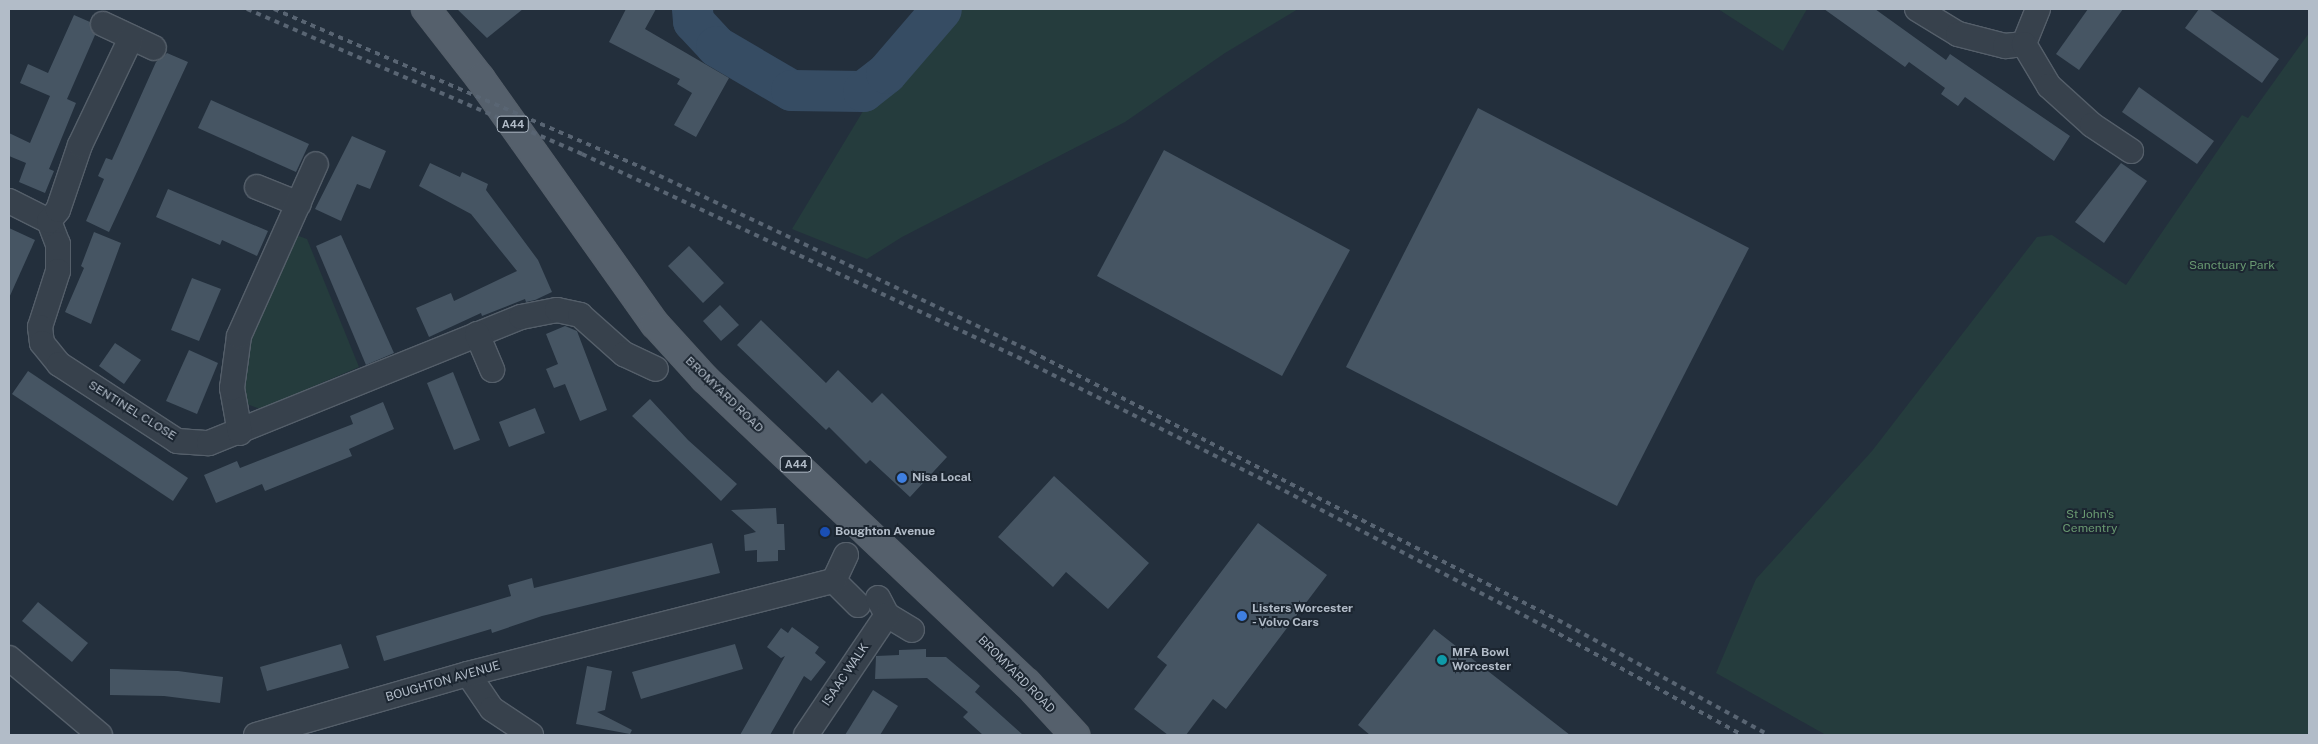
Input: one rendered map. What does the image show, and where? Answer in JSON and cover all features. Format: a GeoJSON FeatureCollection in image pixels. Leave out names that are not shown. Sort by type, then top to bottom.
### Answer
{"type":"FeatureCollection","features":[{"type":"Feature","properties":{"kind":"main road","name":"BROMYARD ROAD"},"geometry":{"type":"LineString","coordinates":[[426,9],[480,78],[655,324],[670,366],[1027,683],[1075,735]]}},
{"type":"Feature","properties":{"kind":"street"},"geometry":{"type":"LineString","coordinates":[[1917,9],[1958,34],[2005,46],[2024,44]]}},
{"type":"Feature","properties":{"kind":"street"},"geometry":{"type":"LineString","coordinates":[[2024,44],[2038,9]]}},
{"type":"Feature","properties":{"kind":"street"},"geometry":{"type":"LineString","coordinates":[[103,24],[154,48]]}},
{"type":"Feature","properties":{"kind":"street"},"geometry":{"type":"LineString","coordinates":[[9,201],[49,221],[58,210],[80,145],[131,38]]}},
{"type":"Feature","properties":{"kind":"street"},"geometry":{"type":"LineString","coordinates":[[2024,44],[2050,86],[2092,125],[2131,151]]}},
{"type":"Feature","properties":{"kind":"street"},"geometry":{"type":"LineString","coordinates":[[240,433],[232,388],[239,336],[316,164]]}},
{"type":"Feature","properties":{"kind":"street"},"geometry":{"type":"LineString","coordinates":[[258,187],[299,204]]}},
{"type":"Feature","properties":{"kind":"street","name":"SENTINEL CLOSE"},"geometry":{"type":"LineString","coordinates":[[49,221],[58,244],[58,272],[40,328],[42,343],[59,364],[177,441],[209,444],[240,433],[521,316],[556,310],[580,315],[624,354],[670,366]]}},
{"type":"Feature","properties":{"kind":"street"},"geometry":{"type":"LineString","coordinates":[[477,334],[492,370]]}},
{"type":"Feature","properties":{"kind":"street"},"geometry":{"type":"LineString","coordinates":[[846,555],[834,581],[912,630]]}},
{"type":"Feature","properties":{"kind":"street","name":"BOUGHTON AVENUE"},"geometry":{"type":"LineString","coordinates":[[256,735],[468,674],[834,581]]}},
{"type":"Feature","properties":{"kind":"street","name":"ISAAC WALK"},"geometry":{"type":"LineString","coordinates":[[806,735],[874,606]]}},
{"type":"Feature","properties":{"kind":"street"},"geometry":{"type":"LineString","coordinates":[[9,658],[100,735]]}},
{"type":"Feature","properties":{"kind":"street"},"geometry":{"type":"LineString","coordinates":[[468,674],[492,708],[531,735]]}},
{"type":"Feature","properties":{"kind":"green space"},"geometry":{"type":"Polygon","coordinates":[[[941,9],[1298,9],[1225,53],[1125,122],[902,237],[867,259],[792,229],[886,73],[941,9]]]}},
{"type":"Feature","properties":{"kind":"green space"},"geometry":{"type":"Polygon","coordinates":[[[1718,9],[1807,9],[1783,51],[1718,9]]]}},
{"type":"Feature","properties":{"kind":"green space","name":"St John's Cementry"},"geometry":{"type":"Polygon","coordinates":[[[2309,33],[2309,735],[1826,735],[1716,673],[1756,579],[1872,451],[2037,237],[2052,235],[2126,285],[2242,115],[2248,118],[2309,33]]]}},
{"type":"Feature","properties":{"kind":"green space"},"geometry":{"type":"Polygon","coordinates":[[[296,235],[307,239],[359,367],[260,409],[247,404],[244,395],[248,347],[296,235]]]}},
{"type":"Feature","properties":{"kind":"building"},"geometry":{"type":"Polygon","coordinates":[[[457,9],[523,9],[487,38],[457,9]]]}},
{"type":"Feature","properties":{"kind":"building"},"geometry":{"type":"Polygon","coordinates":[[[626,9],[656,9],[645,29],[729,78],[696,137],[674,125],[692,93],[677,84],[680,79],[609,42],[626,9]]]}},
{"type":"Feature","properties":{"kind":"building"},"geometry":{"type":"Polygon","coordinates":[[[1824,9],[1875,9],[1946,60],[1950,54],[2070,136],[2054,161],[1965,97],[1958,106],[1941,94],[1945,88],[1909,62],[1905,67],[1824,9]]]}},
{"type":"Feature","properties":{"kind":"building"},"geometry":{"type":"Polygon","coordinates":[[[2088,9],[2123,9],[2079,70],[2056,54],[2088,9]]]}},
{"type":"Feature","properties":{"kind":"building"},"geometry":{"type":"Polygon","coordinates":[[[2199,9],[2209,9],[2279,59],[2262,83],[2185,28],[2199,9]]]}},
{"type":"Feature","properties":{"kind":"building"},"geometry":{"type":"Polygon","coordinates":[[[74,15],[90,22],[95,35],[67,99],[76,103],[49,169],[54,171],[45,193],[19,182],[26,163],[9,156],[9,133],[30,143],[50,96],[20,83],[28,64],[48,73],[74,15]]]}},
{"type":"Feature","properties":{"kind":"building"},"geometry":{"type":"Polygon","coordinates":[[[167,53],[188,62],[109,232],[86,221],[104,179],[98,176],[106,158],[112,160],[156,62],[167,53]]]}},
{"type":"Feature","properties":{"kind":"building"},"geometry":{"type":"Polygon","coordinates":[[[2139,87],[2214,141],[2197,164],[2122,112],[2139,87]]]}},
{"type":"Feature","properties":{"kind":"building"},"geometry":{"type":"Polygon","coordinates":[[[211,100],[309,144],[296,172],[198,128],[211,100]]]}},
{"type":"Feature","properties":{"kind":"building"},"geometry":{"type":"Polygon","coordinates":[[[1478,108],[1749,248],[1617,506],[1346,367],[1478,108]]]}},
{"type":"Feature","properties":{"kind":"building"},"geometry":{"type":"Polygon","coordinates":[[[352,136],[386,151],[370,189],[357,184],[341,221],[315,209],[352,136]]]}},
{"type":"Feature","properties":{"kind":"building"},"geometry":{"type":"Polygon","coordinates":[[[1164,150],[1350,250],[1282,376],[1097,276],[1164,150]]]}},
{"type":"Feature","properties":{"kind":"building"},"geometry":{"type":"Polygon","coordinates":[[[430,163],[460,177],[462,172],[488,184],[486,190],[538,260],[552,292],[535,300],[526,302],[525,299],[482,316],[481,313],[429,337],[416,308],[451,293],[454,301],[517,271],[471,214],[419,186],[430,163]]]}},
{"type":"Feature","properties":{"kind":"building"},"geometry":{"type":"Polygon","coordinates":[[[2121,163],[2147,181],[2104,243],[2075,222],[2121,163]]]}},
{"type":"Feature","properties":{"kind":"building"},"geometry":{"type":"Polygon","coordinates":[[[168,189],[268,231],[257,256],[222,240],[220,245],[156,217],[168,189]]]}},
{"type":"Feature","properties":{"kind":"building"},"geometry":{"type":"Polygon","coordinates":[[[9,228],[35,240],[9,298],[9,228]]]}},
{"type":"Feature","properties":{"kind":"building"},"geometry":{"type":"Polygon","coordinates":[[[94,232],[121,243],[91,324],[65,312],[84,268],[81,266],[94,232]]]}},
{"type":"Feature","properties":{"kind":"building"},"geometry":{"type":"Polygon","coordinates":[[[341,235],[394,353],[366,365],[316,246],[341,235]]]}},
{"type":"Feature","properties":{"kind":"building"},"geometry":{"type":"Polygon","coordinates":[[[689,246],[724,283],[703,303],[668,266],[689,246]]]}},
{"type":"Feature","properties":{"kind":"building"},"geometry":{"type":"Polygon","coordinates":[[[192,278],[221,289],[199,341],[171,330],[192,278]]]}},
{"type":"Feature","properties":{"kind":"building"},"geometry":{"type":"Polygon","coordinates":[[[720,305],[739,325],[721,341],[703,321],[720,305]]]}},
{"type":"Feature","properties":{"kind":"building"},"geometry":{"type":"Polygon","coordinates":[[[761,320],[826,383],[838,370],[872,403],[882,393],[947,457],[910,497],[870,460],[866,464],[829,427],[826,430],[737,345],[761,320]]]}},
{"type":"Feature","properties":{"kind":"building"},"geometry":{"type":"Polygon","coordinates":[[[565,326],[577,331],[607,410],[580,421],[565,384],[554,388],[546,369],[558,364],[546,334],[565,326]]]}},
{"type":"Feature","properties":{"kind":"building"},"geometry":{"type":"Polygon","coordinates":[[[115,343],[141,360],[124,384],[99,366],[115,343]]]}},
{"type":"Feature","properties":{"kind":"building"},"geometry":{"type":"Polygon","coordinates":[[[189,350],[218,363],[197,414],[166,401],[189,350]]]}},
{"type":"Feature","properties":{"kind":"building"},"geometry":{"type":"Polygon","coordinates":[[[28,371],[188,478],[173,501],[12,394],[28,371]]]}},
{"type":"Feature","properties":{"kind":"building"},"geometry":{"type":"Polygon","coordinates":[[[453,372],[480,440],[454,450],[427,383],[453,372]]]}},
{"type":"Feature","properties":{"kind":"building"},"geometry":{"type":"Polygon","coordinates":[[[650,399],[688,440],[737,484],[721,501],[632,416],[650,399]]]}},
{"type":"Feature","properties":{"kind":"building"},"geometry":{"type":"Polygon","coordinates":[[[383,402],[394,429],[349,449],[352,456],[265,491],[262,484],[216,503],[204,475],[237,461],[240,468],[353,424],[350,416],[383,402]]]}},
{"type":"Feature","properties":{"kind":"building"},"geometry":{"type":"Polygon","coordinates":[[[535,408],[545,433],[509,447],[499,422],[535,408]]]}},
{"type":"Feature","properties":{"kind":"building"},"geometry":{"type":"Polygon","coordinates":[[[1054,476],[1149,563],[1108,609],[1066,572],[1053,587],[998,537],[1054,476]]]}},
{"type":"Feature","properties":{"kind":"building"},"geometry":{"type":"Polygon","coordinates":[[[776,508],[777,524],[784,524],[785,550],[778,550],[778,561],[757,562],[757,550],[745,551],[744,535],[756,532],[731,510],[776,508]]]}},
{"type":"Feature","properties":{"kind":"building","name":"Listers Worcester - Volvo Cars"},"geometry":{"type":"Polygon","coordinates":[[[1258,523],[1327,575],[1226,709],[1213,699],[1186,735],[1168,735],[1134,709],[1167,665],[1157,657],[1258,523]]]}},
{"type":"Feature","properties":{"kind":"building"},"geometry":{"type":"Polygon","coordinates":[[[712,543],[720,573],[542,616],[492,633],[491,629],[384,661],[376,636],[511,596],[508,585],[532,578],[534,588],[712,543]]]}},
{"type":"Feature","properties":{"kind":"building"},"geometry":{"type":"Polygon","coordinates":[[[38,602],[88,643],[72,662],[22,621],[38,602]]]}},
{"type":"Feature","properties":{"kind":"building"},"geometry":{"type":"Polygon","coordinates":[[[792,627],[819,647],[815,653],[826,662],[811,681],[804,676],[770,735],[740,735],[785,656],[781,658],[767,647],[781,628],[788,633],[792,627]]]}},
{"type":"Feature","properties":{"kind":"building","name":"MFA Bowl Worcester"},"geometry":{"type":"Polygon","coordinates":[[[1434,629],[1570,735],[1370,735],[1358,725],[1434,629]]]}},
{"type":"Feature","properties":{"kind":"building"},"geometry":{"type":"Polygon","coordinates":[[[341,644],[349,668],[267,691],[260,667],[341,644]]]}},
{"type":"Feature","properties":{"kind":"building"},"geometry":{"type":"Polygon","coordinates":[[[735,644],[743,669],[641,699],[632,672],[735,644]]]}},
{"type":"Feature","properties":{"kind":"building"},"geometry":{"type":"Polygon","coordinates":[[[926,649],[926,657],[946,657],[980,686],[975,692],[1023,735],[983,735],[963,717],[968,712],[927,678],[875,679],[876,656],[899,655],[899,650],[926,649]]]}},
{"type":"Feature","properties":{"kind":"building"},"geometry":{"type":"Polygon","coordinates":[[[587,666],[612,671],[605,710],[597,712],[632,730],[630,734],[576,724],[587,666]]]}},
{"type":"Feature","properties":{"kind":"building"},"geometry":{"type":"Polygon","coordinates":[[[110,669],[178,671],[223,677],[220,703],[164,696],[110,695],[110,669]]]}},
{"type":"Feature","properties":{"kind":"building"},"geometry":{"type":"Polygon","coordinates":[[[873,690],[898,706],[880,735],[845,735],[873,690]]]}},
{"type":"Feature","properties":{"kind":"waterway"},"geometry":{"type":"LineString","coordinates":[[692,9],[693,21],[716,46],[791,90],[863,91],[886,73],[941,9]]}},
{"type":"Feature","properties":{"kind":"railway"},"geometry":{"type":"LineString","coordinates":[[247,9],[582,154],[1025,361],[1258,477],[1550,629],[1742,735]]}},
{"type":"Feature","properties":{"kind":"railway"},"geometry":{"type":"LineString","coordinates":[[274,9],[641,167],[1032,352],[1558,620],[1769,735]]}},
{"type":"Feature","properties":{"kind":"place","name":"Nisa Local"},"geometry":{"type":"Point","coordinates":[902,478]}},
{"type":"Feature","properties":{"kind":"place","name":"Boughton Avenue"},"geometry":{"type":"Point","coordinates":[825,532]}},
{"type":"Feature","properties":{"kind":"place","name":"Listers Worcester - Volvo Cars"},"geometry":{"type":"Point","coordinates":[1242,616]}},
{"type":"Feature","properties":{"kind":"place","name":"MFA Bowl Worcester"},"geometry":{"type":"Point","coordinates":[1442,660]}},
{"type":"Feature","properties":{"kind":"park label","name":"Sanctuary Park"},"geometry":{"type":"Point","coordinates":[2232,266]}}]}
